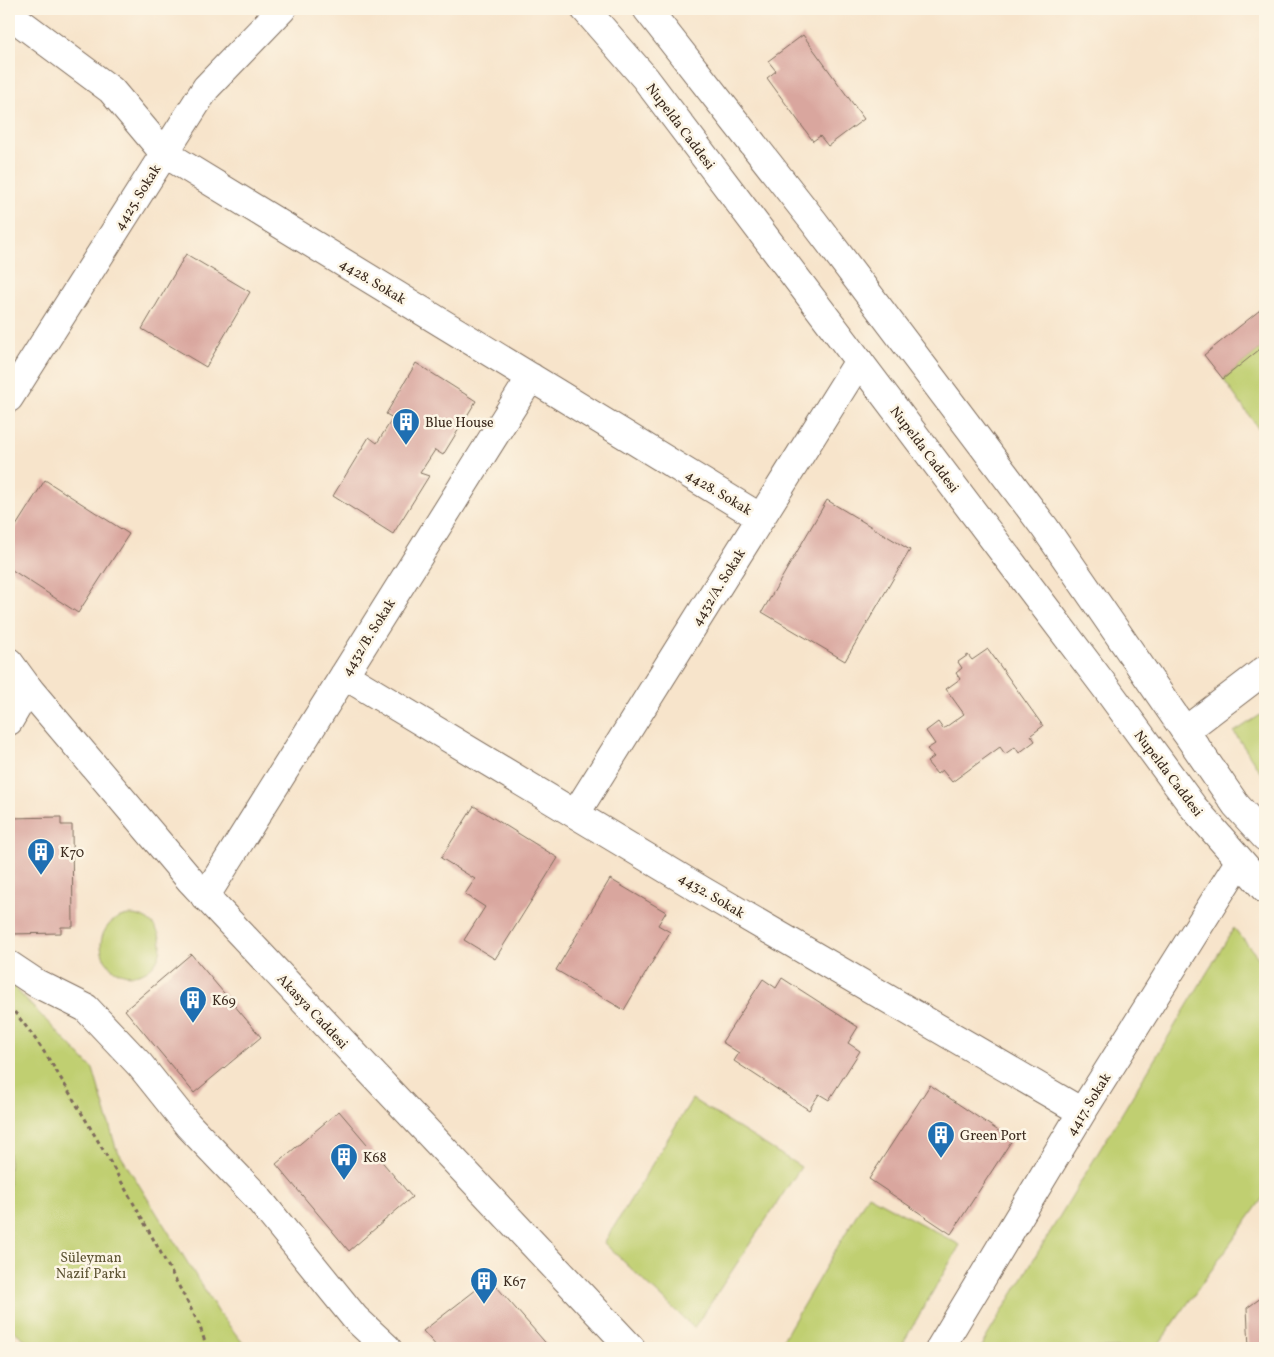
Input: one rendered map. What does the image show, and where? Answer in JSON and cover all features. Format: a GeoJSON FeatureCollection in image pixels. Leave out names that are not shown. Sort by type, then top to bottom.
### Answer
{"type":"FeatureCollection","features":[{"type":"Feature","properties":{"kind":"street","name":"4425. Sokak"},"geometry":{"type":"LineString","coordinates":[[9,398],[206,88],[282,9]]}},
{"type":"Feature","properties":{"kind":"street","name":"Nupelda Caddesi"},"geometry":{"type":"LineString","coordinates":[[585,9],[645,78],[1194,808],[1239,862],[1265,889]]}},
{"type":"Feature","properties":{"kind":"street"},"geometry":{"type":"LineString","coordinates":[[647,9],[814,222],[1045,528],[1236,805],[1265,837]]}},
{"type":"Feature","properties":{"kind":"street","name":"4428. Sokak"},"geometry":{"type":"LineString","coordinates":[[9,14],[111,90],[164,153],[761,518]]}},
{"type":"Feature","properties":{"kind":"street","name":"4432/A. Sokak"},"geometry":{"type":"LineString","coordinates":[[576,813],[859,361]]}},
{"type":"Feature","properties":{"kind":"street","name":"4432/B. Sokak"},"geometry":{"type":"LineString","coordinates":[[205,897],[532,378]]}},
{"type":"Feature","properties":{"kind":"street","name":"Akasya Caddesi"},"geometry":{"type":"LineString","coordinates":[[9,662],[28,688],[205,897],[631,1348]]}},
{"type":"Feature","properties":{"kind":"street"},"geometry":{"type":"LineString","coordinates":[[1184,731],[1265,670]]}},
{"type":"Feature","properties":{"kind":"street","name":"4432. Sokak"},"geometry":{"type":"LineString","coordinates":[[344,676],[576,813],[703,891],[1082,1112]]}},
{"type":"Feature","properties":{"kind":"street"},"geometry":{"type":"LineString","coordinates":[[9,721],[28,688]]}},
{"type":"Feature","properties":{"kind":"street","name":"4417. Sokak"},"geometry":{"type":"LineString","coordinates":[[940,1348],[1082,1112],[1239,862]]}},
{"type":"Feature","properties":{"kind":"street"},"geometry":{"type":"LineString","coordinates":[[9,965],[36,983],[86,1008],[140,1065],[188,1125],[257,1197],[355,1318],[387,1348]]}},
{"type":"Feature","properties":{"kind":"path"},"geometry":{"type":"LineString","coordinates":[[9,1006],[52,1065],[123,1184],[199,1324],[206,1345],[205,1348]]}},
{"type":"Feature","properties":{"kind":"green space"},"geometry":{"type":"Polygon","coordinates":[[[1265,345],[1265,438],[1223,379],[1265,345]]]}},
{"type":"Feature","properties":{"kind":"green space"},"geometry":{"type":"Polygon","coordinates":[[[1265,712],[1265,779],[1234,732],[1265,712]]]}},
{"type":"Feature","properties":{"kind":"green space"},"geometry":{"type":"Polygon","coordinates":[[[131,915],[147,920],[152,924],[156,929],[161,945],[156,961],[152,966],[147,970],[131,975],[115,970],[110,966],[106,961],[101,945],[106,929],[110,924],[115,920],[131,915]]]}},
{"type":"Feature","properties":{"kind":"green space"},"geometry":{"type":"Polygon","coordinates":[[[1234,928],[1265,966],[1265,1195],[1156,1348],[980,1348],[1234,928]]]}},
{"type":"Feature","properties":{"kind":"green space","name":"Süleyman Nazif Parkı"},"geometry":{"type":"Polygon","coordinates":[[[9,982],[93,1069],[116,1148],[219,1313],[247,1348],[36,1348],[9,1327],[9,982]]]}},
{"type":"Feature","properties":{"kind":"green space"},"geometry":{"type":"Polygon","coordinates":[[[692,1099],[801,1167],[694,1328],[604,1243],[692,1099]]]}},
{"type":"Feature","properties":{"kind":"green space"},"geometry":{"type":"Polygon","coordinates":[[[868,1195],[960,1245],[900,1348],[778,1348],[868,1195]]]}},
{"type":"Feature","properties":{"kind":"building"},"geometry":{"type":"Polygon","coordinates":[[[803,35],[864,119],[828,146],[820,136],[813,141],[767,78],[776,71],[768,61],[803,35]]]}},
{"type":"Feature","properties":{"kind":"building"},"geometry":{"type":"Polygon","coordinates":[[[186,254],[250,292],[206,367],[142,329],[186,254]]]}},
{"type":"Feature","properties":{"kind":"building"},"geometry":{"type":"Polygon","coordinates":[[[1265,306],[1265,345],[1223,379],[1204,355],[1265,306]]]}},
{"type":"Feature","properties":{"kind":"building","name":"Blue House"},"geometry":{"type":"Polygon","coordinates":[[[416,363],[476,401],[443,455],[435,450],[420,473],[429,476],[393,534],[333,496],[369,437],[377,443],[393,418],[386,414],[416,363]]]}},
{"type":"Feature","properties":{"kind":"building"},"geometry":{"type":"Polygon","coordinates":[[[45,480],[129,534],[78,613],[9,568],[9,537],[45,480]]]}},
{"type":"Feature","properties":{"kind":"building"},"geometry":{"type":"Polygon","coordinates":[[[827,500],[910,550],[845,661],[762,612],[827,500]]]}},
{"type":"Feature","properties":{"kind":"building"},"geometry":{"type":"Polygon","coordinates":[[[988,649],[1043,726],[1031,735],[1035,741],[1019,753],[1015,747],[1005,754],[1000,747],[952,782],[942,770],[937,774],[927,762],[934,757],[927,749],[935,744],[926,731],[938,722],[943,729],[964,714],[946,689],[960,679],[956,673],[962,668],[958,662],[968,655],[972,660],[988,649]]]}},
{"type":"Feature","properties":{"kind":"building"},"geometry":{"type":"Polygon","coordinates":[[[474,806],[558,858],[495,959],[464,940],[485,907],[465,894],[475,879],[441,858],[474,806]]]}},
{"type":"Feature","properties":{"kind":"building","name":"K70"},"geometry":{"type":"Polygon","coordinates":[[[61,817],[61,825],[72,825],[73,927],[61,927],[61,933],[9,934],[9,818],[61,817]]]}},
{"type":"Feature","properties":{"kind":"building"},"geometry":{"type":"Polygon","coordinates":[[[610,879],[666,912],[658,925],[670,932],[624,1010],[556,970],[610,879]]]}},
{"type":"Feature","properties":{"kind":"building","name":"K69"},"geometry":{"type":"Polygon","coordinates":[[[191,954],[261,1037],[194,1093],[125,1010],[191,954]]]}},
{"type":"Feature","properties":{"kind":"building"},"geometry":{"type":"Polygon","coordinates":[[[782,978],[858,1027],[848,1043],[860,1051],[829,1100],[819,1094],[809,1110],[734,1061],[739,1053],[722,1042],[763,979],[776,988],[782,978]]]}},
{"type":"Feature","properties":{"kind":"building","name":"Green Port"},"geometry":{"type":"Polygon","coordinates":[[[930,1085],[1012,1140],[951,1234],[869,1179],[930,1085]]]}},
{"type":"Feature","properties":{"kind":"building","name":"K68"},"geometry":{"type":"Polygon","coordinates":[[[339,1111],[412,1197],[349,1251],[276,1164],[339,1111]]]}},
{"type":"Feature","properties":{"kind":"building","name":"K67"},"geometry":{"type":"Polygon","coordinates":[[[490,1279],[550,1348],[438,1348],[423,1331],[490,1279]]]}},
{"type":"Feature","properties":{"kind":"building"},"geometry":{"type":"Polygon","coordinates":[[[1265,1295],[1265,1348],[1249,1348],[1247,1308],[1265,1295]]]}},
{"type":"Feature","properties":{"kind":"place","name":"Blue House"},"geometry":{"type":"Point","coordinates":[406,446]}},
{"type":"Feature","properties":{"kind":"place","name":"K70"},"geometry":{"type":"Point","coordinates":[41,876]}},
{"type":"Feature","properties":{"kind":"place","name":"K69"},"geometry":{"type":"Point","coordinates":[193,1024]}},
{"type":"Feature","properties":{"kind":"place","name":"Green Port"},"geometry":{"type":"Point","coordinates":[941,1159]}},
{"type":"Feature","properties":{"kind":"place","name":"K68"},"geometry":{"type":"Point","coordinates":[344,1181]}},
{"type":"Feature","properties":{"kind":"place","name":"K67"},"geometry":{"type":"Point","coordinates":[484,1305]}}]}
